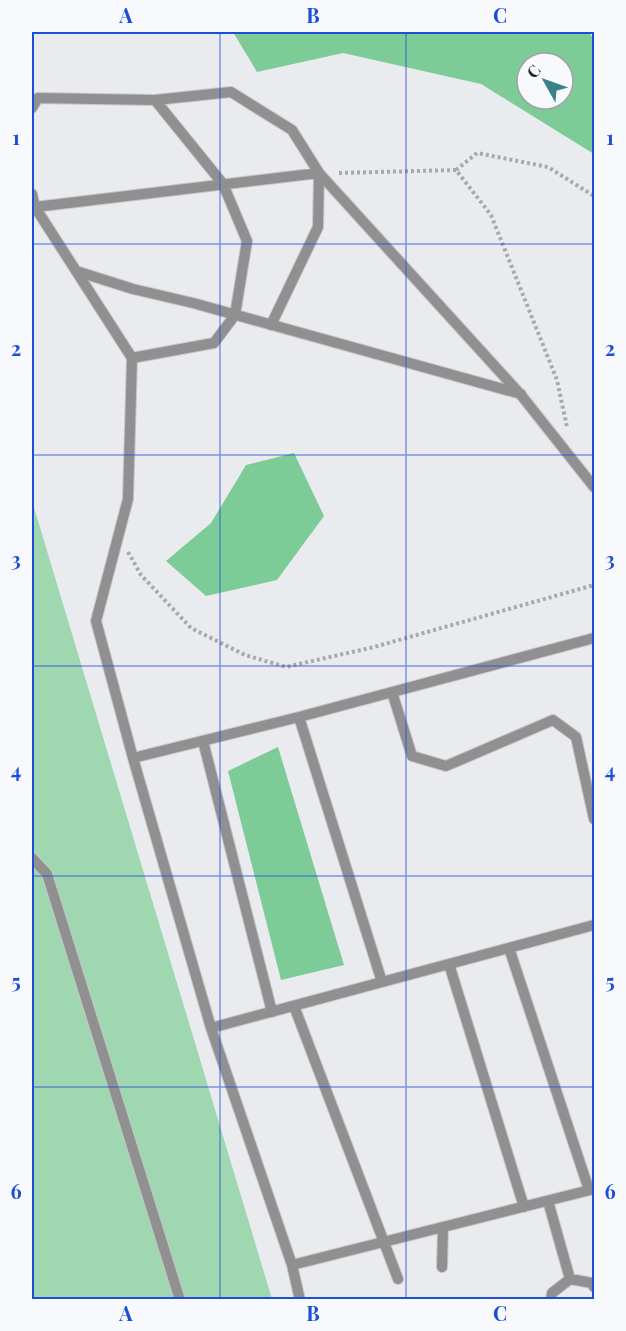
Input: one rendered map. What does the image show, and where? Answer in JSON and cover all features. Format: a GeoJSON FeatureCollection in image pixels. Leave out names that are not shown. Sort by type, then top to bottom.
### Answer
{"type":"FeatureCollection","features":[{"type":"Feature","properties":{"kind":"lane"},"geometry":{"type":"LineString","coordinates":[[32,108],[38,98],[155,100],[231,92],[292,130],[319,173],[521,395],[594,487]]}},
{"type":"Feature","properties":{"kind":"lane"},"geometry":{"type":"LineString","coordinates":[[132,358],[214,343],[235,315],[247,241],[223,184],[155,100]]}},
{"type":"Feature","properties":{"kind":"lane"},"geometry":{"type":"LineString","coordinates":[[35,207],[319,173]]}},
{"type":"Feature","properties":{"kind":"lane"},"geometry":{"type":"LineString","coordinates":[[271,325],[318,227],[319,173]]}},
{"type":"Feature","properties":{"kind":"lane"},"geometry":{"type":"LineString","coordinates":[[32,194],[35,207],[132,358],[128,499],[96,621],[211,1028],[292,1265],[300,1299]]}},
{"type":"Feature","properties":{"kind":"lane"},"geometry":{"type":"LineString","coordinates":[[76,271],[133,289],[194,303],[521,395]]}},
{"type":"Feature","properties":{"kind":"lane"},"geometry":{"type":"LineString","coordinates":[[133,758],[392,693],[594,638]]}},
{"type":"Feature","properties":{"kind":"lane"},"geometry":{"type":"LineString","coordinates":[[392,693],[412,756],[446,766],[553,720],[576,737],[594,819]]}},
{"type":"Feature","properties":{"kind":"lane"},"geometry":{"type":"LineString","coordinates":[[299,717],[382,982]]}},
{"type":"Feature","properties":{"kind":"lane"},"geometry":{"type":"LineString","coordinates":[[202,741],[272,1012]]}},
{"type":"Feature","properties":{"kind":"lane"},"geometry":{"type":"LineString","coordinates":[[32,858],[47,874],[180,1299]]}},
{"type":"Feature","properties":{"kind":"lane"},"geometry":{"type":"LineString","coordinates":[[211,1028],[594,925]]}},
{"type":"Feature","properties":{"kind":"lane"},"geometry":{"type":"LineString","coordinates":[[292,1265],[592,1189],[509,948]]}},
{"type":"Feature","properties":{"kind":"lane"},"geometry":{"type":"LineString","coordinates":[[450,964],[524,1207]]}},
{"type":"Feature","properties":{"kind":"lane"},"geometry":{"type":"LineString","coordinates":[[294,1006],[398,1279]]}},
{"type":"Feature","properties":{"kind":"lane"},"geometry":{"type":"LineString","coordinates":[[548,1201],[570,1279]]}},
{"type":"Feature","properties":{"kind":"lane"},"geometry":{"type":"LineString","coordinates":[[442,1267],[443,1228]]}},
{"type":"Feature","properties":{"kind":"lane"},"geometry":{"type":"LineString","coordinates":[[551,1299],[552,1293],[570,1279],[592,1283],[594,1287]]}},
{"type":"Feature","properties":{"kind":"path"},"geometry":{"type":"LineString","coordinates":[[319,173],[456,170],[477,153],[548,167],[594,196]]}},
{"type":"Feature","properties":{"kind":"path"},"geometry":{"type":"LineString","coordinates":[[456,170],[491,215],[557,380],[574,460]]}},
{"type":"Feature","properties":{"kind":"path"},"geometry":{"type":"LineString","coordinates":[[119,534],[141,574],[191,628],[245,655],[286,667],[374,647],[594,585]]}},
{"type":"Feature","properties":{"kind":"green space"},"geometry":{"type":"Polygon","coordinates":[[[233,32],[589,32],[594,40],[594,154],[525,111],[575,111],[575,51],[515,51],[515,105],[481,84],[343,53],[257,72],[233,32]]]}},
{"type":"Feature","properties":{"kind":"green space"},"geometry":{"type":"Polygon","coordinates":[[[294,453],[324,516],[277,580],[206,596],[166,561],[211,523],[246,465],[294,453]]]}},
{"type":"Feature","properties":{"kind":"green space"},"geometry":{"type":"Polygon","coordinates":[[[32,501],[272,1299],[32,1299],[32,501]]]}},
{"type":"Feature","properties":{"kind":"green space"},"geometry":{"type":"Polygon","coordinates":[[[278,747],[344,965],[281,980],[228,771],[278,747]]]}}]}
